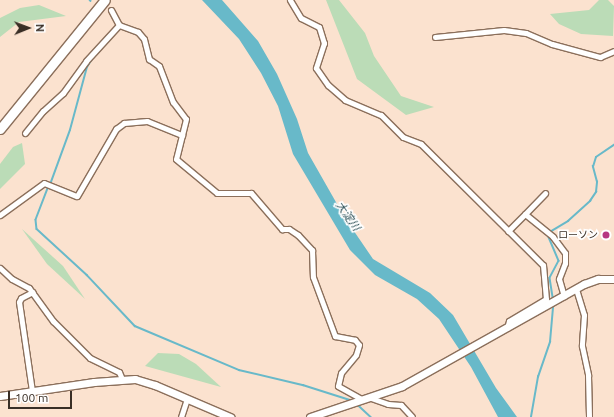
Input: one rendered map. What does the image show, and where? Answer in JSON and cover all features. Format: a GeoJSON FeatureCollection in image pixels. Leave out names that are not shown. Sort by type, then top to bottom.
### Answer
{"type":"FeatureCollection","features":[{"type":"Feature","properties":{"kind":"highway"},"geometry":{"type":"LineString","coordinates":[[0,128],[105,0]]}},
{"type":"Feature","properties":{"kind":"highway"},"geometry":{"type":"LineString","coordinates":[[0,133],[14,111]]}},
{"type":"Feature","properties":{"kind":"street"},"geometry":{"type":"LineString","coordinates":[[290,0],[301,18],[319,27],[324,43],[316,68],[328,84],[345,100],[381,114],[403,137],[421,144],[543,265],[547,295],[544,301],[509,321],[507,329]]}},
{"type":"Feature","properties":{"kind":"street"},"geometry":{"type":"LineString","coordinates":[[111,10],[119,25],[138,32],[144,39],[149,59],[159,66],[173,102],[186,119],[176,156],[181,163],[217,194],[251,193],[282,229],[289,229],[298,235],[312,250],[313,277],[336,336],[355,340],[359,345],[356,355],[341,373],[338,386],[358,400],[401,405],[412,417]]}},
{"type":"Feature","properties":{"kind":"street"},"geometry":{"type":"LineString","coordinates":[[25,133],[43,111],[63,93],[86,60],[119,25]]}},
{"type":"Feature","properties":{"kind":"street"},"geometry":{"type":"LineString","coordinates":[[435,38],[504,30],[526,33],[552,44],[600,57],[614,51]]}},
{"type":"Feature","properties":{"kind":"street"},"geometry":{"type":"LineString","coordinates":[[0,215],[44,183],[77,196],[116,130],[124,123],[147,121],[182,136]]}},
{"type":"Feature","properties":{"kind":"street"},"geometry":{"type":"LineString","coordinates":[[508,231],[545,193]]}},
{"type":"Feature","properties":{"kind":"street"},"geometry":{"type":"LineString","coordinates":[[526,214],[553,237],[566,258],[559,279],[563,297]]}},
{"type":"Feature","properties":{"kind":"street"},"geometry":{"type":"LineString","coordinates":[[0,268],[33,292],[53,321],[90,358],[119,372],[122,379]]}},
{"type":"Feature","properties":{"kind":"street"},"geometry":{"type":"LineString","coordinates":[[310,417],[321,415],[358,400],[402,386],[458,357],[576,289],[598,279],[614,279]]}},
{"type":"Feature","properties":{"kind":"street"},"geometry":{"type":"LineString","coordinates":[[576,289],[584,315],[582,346],[588,375],[589,417]]}},
{"type":"Feature","properties":{"kind":"street"},"geometry":{"type":"LineString","coordinates":[[32,391],[19,302],[21,298],[33,292]]}},
{"type":"Feature","properties":{"kind":"street"},"geometry":{"type":"LineString","coordinates":[[0,396],[122,379],[146,382],[230,417]]}},
{"type":"Feature","properties":{"kind":"street"},"geometry":{"type":"LineString","coordinates":[[181,417],[187,398]]}},
{"type":"Feature","properties":{"kind":"green space"},"geometry":{"type":"Polygon","coordinates":[[[326,0],[339,0],[365,33],[374,56],[401,96],[434,107],[406,115],[357,79],[326,0]]]}},
{"type":"Feature","properties":{"kind":"green space"},"geometry":{"type":"Polygon","coordinates":[[[599,0],[608,0],[614,6],[613,36],[581,34],[559,24],[550,14],[589,10],[599,0]]]}},
{"type":"Feature","properties":{"kind":"green space"},"geometry":{"type":"Polygon","coordinates":[[[39,5],[66,16],[19,22],[0,37],[0,18],[20,8],[39,5]]]}},
{"type":"Feature","properties":{"kind":"green space"},"geometry":{"type":"Polygon","coordinates":[[[22,143],[25,164],[0,189],[0,164],[13,147],[22,143]]]}},
{"type":"Feature","properties":{"kind":"green space"},"geometry":{"type":"Polygon","coordinates":[[[22,229],[63,266],[85,299],[47,264],[22,229]]]}},
{"type":"Feature","properties":{"kind":"green space"},"geometry":{"type":"Polygon","coordinates":[[[158,353],[179,354],[196,364],[221,387],[145,366],[158,353]]]}},
{"type":"Feature","properties":{"kind":"water"},"geometry":{"type":"Polygon","coordinates":[[[202,0],[222,0],[258,41],[277,74],[297,119],[308,153],[345,218],[373,259],[430,293],[453,315],[496,388],[517,417],[498,417],[471,367],[439,319],[417,299],[375,275],[350,250],[293,154],[278,106],[261,73],[239,39],[202,0]]]}},
{"type":"Feature","properties":{"kind":"waterway"},"geometry":{"type":"LineString","coordinates":[[51,182],[70,130],[87,67],[94,56]]}},
{"type":"Feature","properties":{"kind":"waterway"},"geometry":{"type":"LineString","coordinates":[[550,232],[568,221],[590,201],[596,192],[597,182],[593,167],[596,157],[614,145]]}},
{"type":"Feature","properties":{"kind":"waterway"},"geometry":{"type":"LineString","coordinates":[[49,186],[36,220],[37,229],[87,275],[135,326],[239,370],[303,385],[350,400]]}},
{"type":"Feature","properties":{"kind":"waterway"},"geometry":{"type":"LineString","coordinates":[[548,235],[559,261],[550,278],[553,298]]}},
{"type":"Feature","properties":{"kind":"waterway"},"geometry":{"type":"LineString","coordinates":[[531,417],[538,377],[550,342],[553,304]]}},
{"type":"Feature","properties":{"kind":"waterway"},"geometry":{"type":"LineString","coordinates":[[357,404],[371,417]]}},
{"type":"Feature","properties":{"kind":"place","name":"ローソン"},"geometry":{"type":"Point","coordinates":[606,235]}},
{"type":"Feature","properties":{"kind":"water label","name":"大淀川"},"geometry":{"type":"Point","coordinates":[348,216]}}]}
